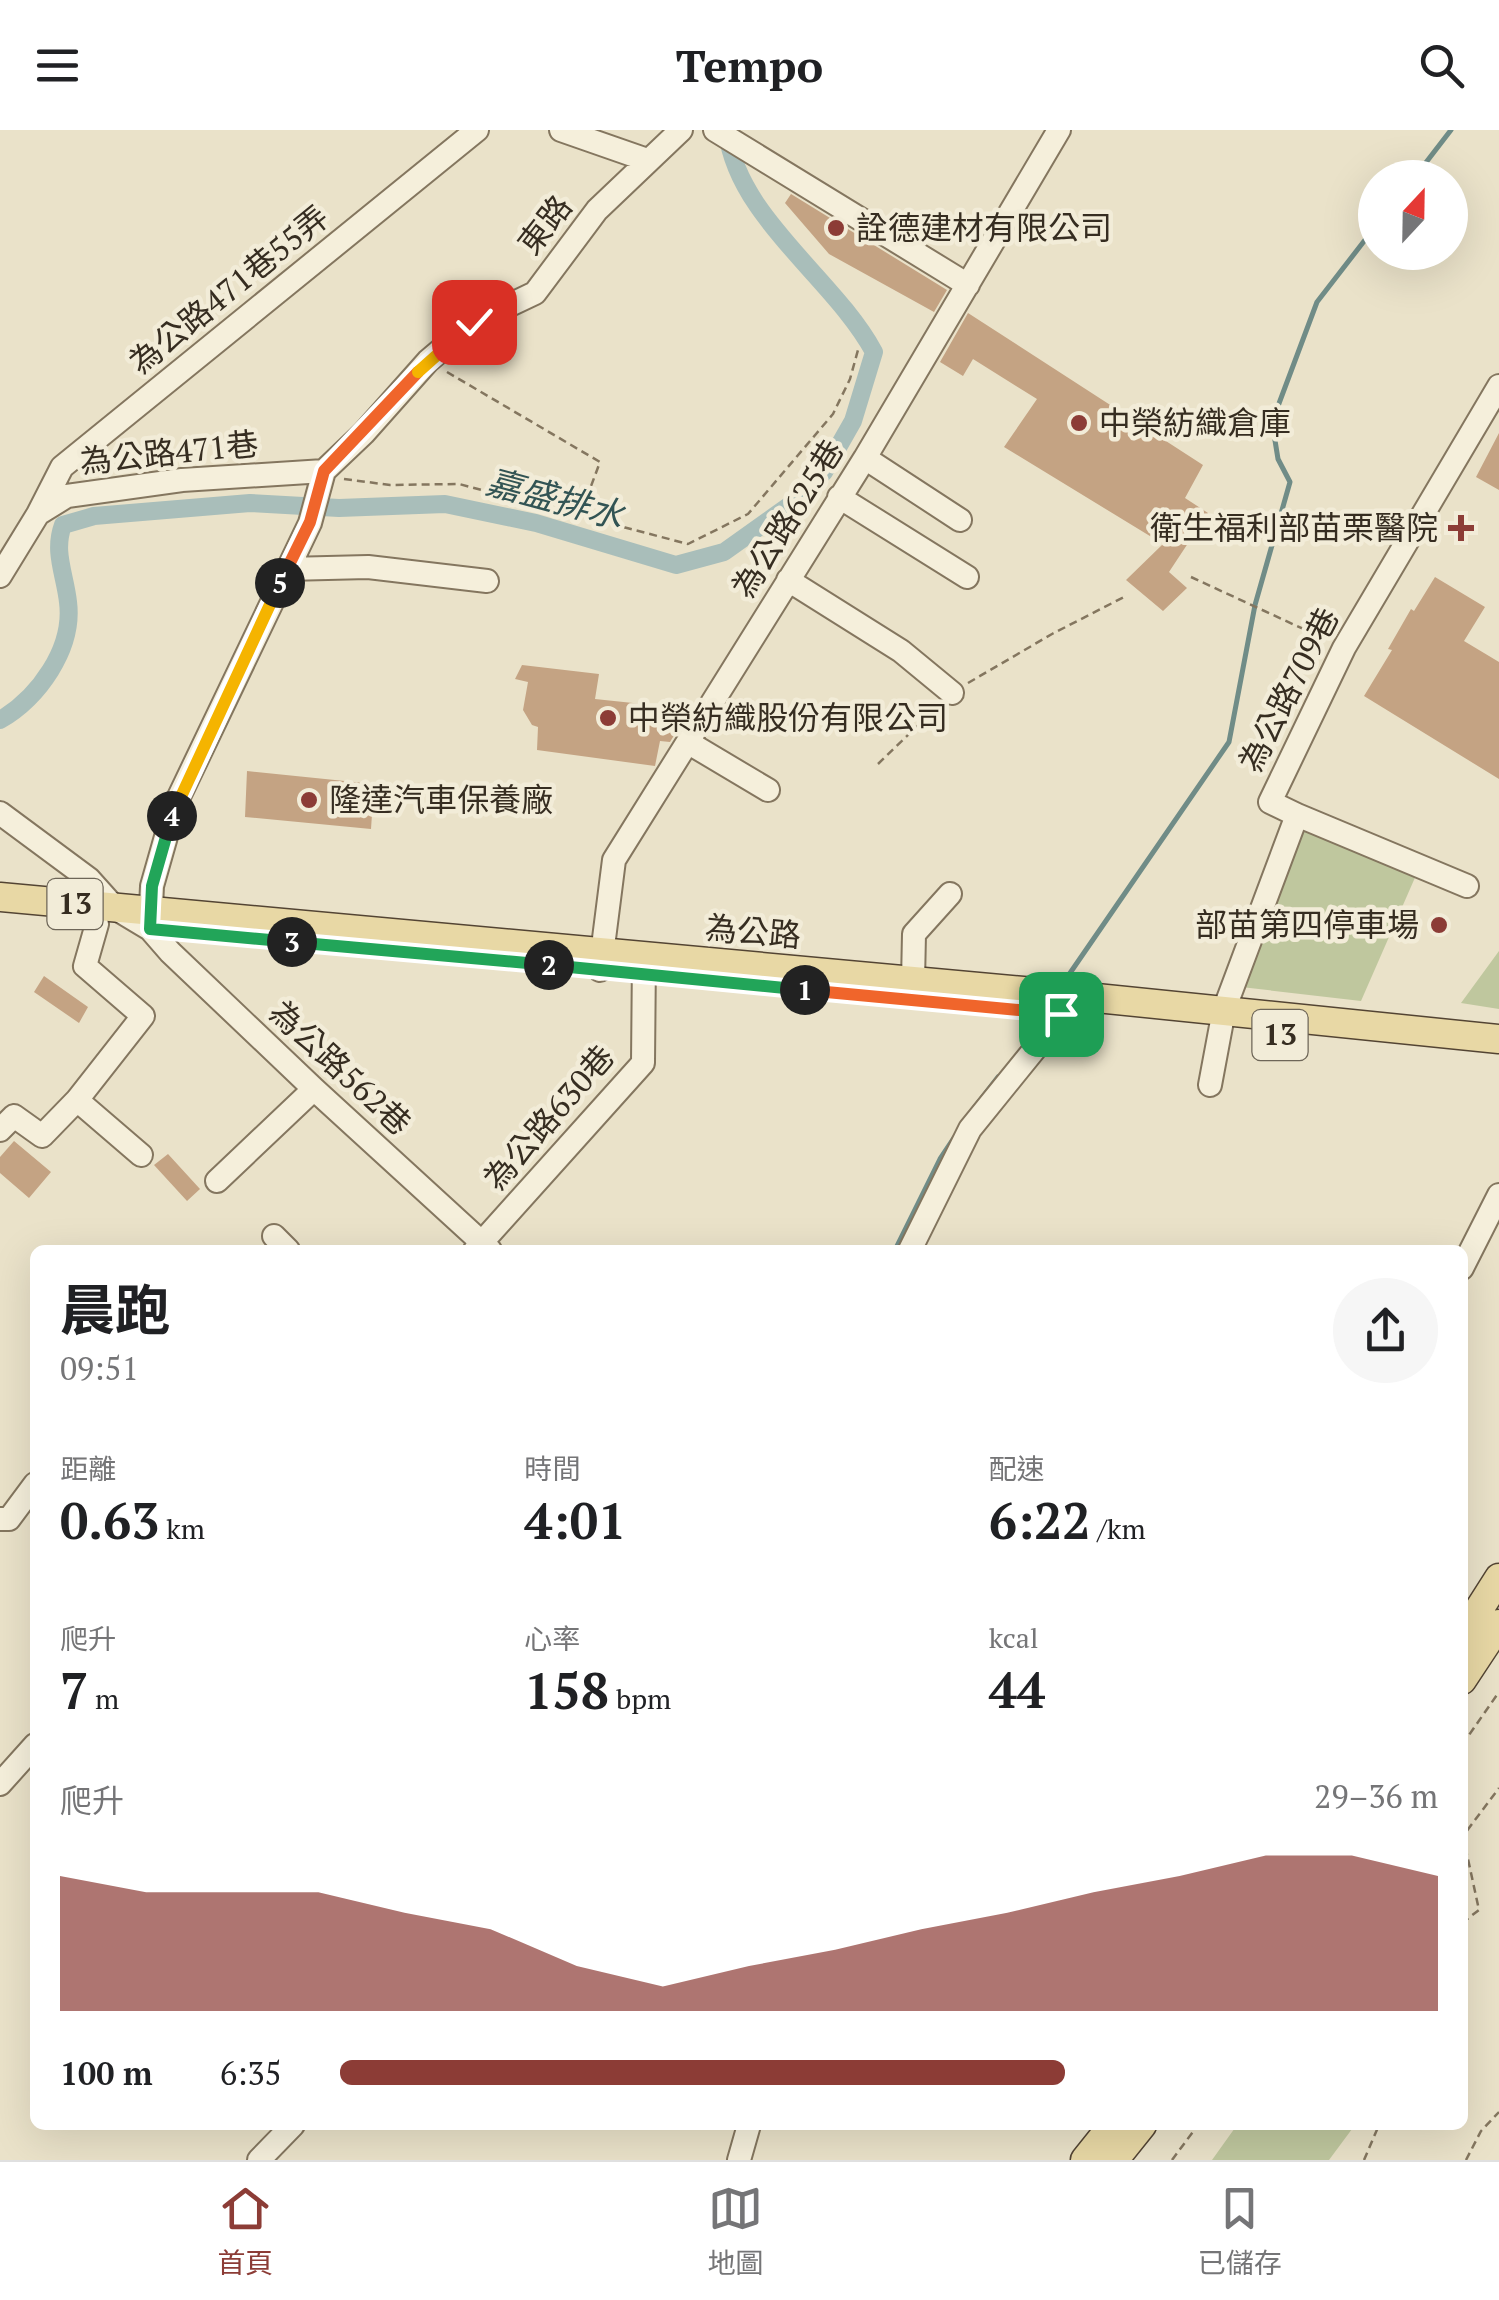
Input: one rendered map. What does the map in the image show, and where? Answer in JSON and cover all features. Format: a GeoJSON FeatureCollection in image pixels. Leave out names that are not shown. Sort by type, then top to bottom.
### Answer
{"type":"FeatureCollection","features":[{"type":"Feature","properties":{"kind":"main road","name":"為公路"},"geometry":{"type":"LineString","coordinates":[[0,896],[106,916]]}},
{"type":"Feature","properties":{"kind":"main road","name":"為公路"},"geometry":{"type":"LineString","coordinates":[[0,915],[106,916],[1064,1004],[1499,1056]]}},
{"type":"Feature","properties":{"kind":"main road","name":"為公路"},"geometry":{"type":"LineString","coordinates":[[643,966],[913,981],[1064,1004]]}},
{"type":"Feature","properties":{"kind":"main road","name":"為公路"},"geometry":{"type":"LineString","coordinates":[[1222,1020],[1499,1039]]}},
{"type":"Feature","properties":{"kind":"main road"},"geometry":{"type":"LineString","coordinates":[[1468,1627],[1499,1578]]}},
{"type":"Feature","properties":{"kind":"main road"},"geometry":{"type":"LineString","coordinates":[[1468,1671],[1499,1624]]}},
{"type":"Feature","properties":{"kind":"main road"},"geometry":{"type":"LineString","coordinates":[[1085,2160],[1108,2130]]}},
{"type":"Feature","properties":{"kind":"main road"},"geometry":{"type":"LineString","coordinates":[[1114,2160],[1138,2130]]}},
{"type":"Feature","properties":{"kind":"street","name":"為公路471巷55弄"},"geometry":{"type":"LineString","coordinates":[[38,514],[62,467],[477,130]]}},
{"type":"Feature","properties":{"kind":"street"},"geometry":{"type":"LineString","coordinates":[[562,130],[647,160]]}},
{"type":"Feature","properties":{"kind":"street","name":"東路"},"geometry":{"type":"LineString","coordinates":[[324,471],[428,361],[474,322],[535,293],[597,210],[681,130]]}},
{"type":"Feature","properties":{"kind":"street"},"geometry":{"type":"LineString","coordinates":[[715,130],[968,285]]}},
{"type":"Feature","properties":{"kind":"street","name":"為公路625巷"},"geometry":{"type":"LineString","coordinates":[[601,961],[614,860],[865,458],[1060,130]]}},
{"type":"Feature","properties":{"kind":"street","name":"為公路709巷"},"geometry":{"type":"LineString","coordinates":[[1210,1085],[1222,1020],[1297,814],[1270,802],[1344,648],[1499,386]]}},
{"type":"Feature","properties":{"kind":"street"},"geometry":{"type":"LineString","coordinates":[[865,458],[960,520]]}},
{"type":"Feature","properties":{"kind":"street","name":"為公路471巷"},"geometry":{"type":"LineString","coordinates":[[38,514],[66,496],[182,480],[324,471]]}},
{"type":"Feature","properties":{"kind":"street"},"geometry":{"type":"LineString","coordinates":[[150,920],[152,886],[175,805],[311,519],[324,471]]}},
{"type":"Feature","properties":{"kind":"street"},"geometry":{"type":"LineString","coordinates":[[839,496],[967,576]]}},
{"type":"Feature","properties":{"kind":"street"},"geometry":{"type":"LineString","coordinates":[[0,576],[38,514]]}},
{"type":"Feature","properties":{"kind":"street"},"geometry":{"type":"LineString","coordinates":[[288,568],[368,567],[487,581]]}},
{"type":"Feature","properties":{"kind":"street"},"geometry":{"type":"LineString","coordinates":[[788,580],[902,651],[952,693]]}},
{"type":"Feature","properties":{"kind":"street"},"geometry":{"type":"LineString","coordinates":[[689,743],[768,790]]}},
{"type":"Feature","properties":{"kind":"street"},"geometry":{"type":"LineString","coordinates":[[0,813],[89,880],[106,916],[84,966],[143,1016],[77,1100],[42,1136],[14,1116],[0,1130]]}},
{"type":"Feature","properties":{"kind":"street"},"geometry":{"type":"LineString","coordinates":[[1297,814],[1467,886]]}},
{"type":"Feature","properties":{"kind":"street"},"geometry":{"type":"LineString","coordinates":[[913,981],[914,934],[950,894]]}},
{"type":"Feature","properties":{"kind":"street","name":"為公路562巷"},"geometry":{"type":"LineString","coordinates":[[150,920],[170,952],[480,1245]]}},
{"type":"Feature","properties":{"kind":"street","name":"為公路630巷"},"geometry":{"type":"LineString","coordinates":[[486,1245],[643,1063],[643,966]]}},
{"type":"Feature","properties":{"kind":"street"},"geometry":{"type":"LineString","coordinates":[[912,1245],[970,1129],[1064,1004]]}},
{"type":"Feature","properties":{"kind":"street"},"geometry":{"type":"LineString","coordinates":[[217,1182],[314,1089]]}},
{"type":"Feature","properties":{"kind":"street"},"geometry":{"type":"LineString","coordinates":[[77,1100],[141,1154]]}},
{"type":"Feature","properties":{"kind":"street"},"geometry":{"type":"LineString","coordinates":[[1468,1256],[1499,1196]]}},
{"type":"Feature","properties":{"kind":"street"},"geometry":{"type":"LineString","coordinates":[[0,1519],[9,1519],[30,1491]]}},
{"type":"Feature","properties":{"kind":"street"},"geometry":{"type":"LineString","coordinates":[[0,1784],[30,1751]]}},
{"type":"Feature","properties":{"kind":"street"},"geometry":{"type":"LineString","coordinates":[[260,2160],[287,2130]]}},
{"type":"Feature","properties":{"kind":"street"},"geometry":{"type":"LineString","coordinates":[[739,2160],[748,2130]]}},
{"type":"Feature","properties":{"kind":"path"},"geometry":{"type":"LineString","coordinates":[[324,471],[345,480],[390,486],[459,484],[688,544],[748,514],[832,414],[850,379],[858,350]]}},
{"type":"Feature","properties":{"kind":"path"},"geometry":{"type":"LineString","coordinates":[[428,361],[600,462],[580,513]]}},
{"type":"Feature","properties":{"kind":"path"},"geometry":{"type":"LineString","coordinates":[[1191,576],[1344,648]]}},
{"type":"Feature","properties":{"kind":"path"},"geometry":{"type":"LineString","coordinates":[[878,764],[952,693],[1124,597]]}},
{"type":"Feature","properties":{"kind":"path"},"geometry":{"type":"LineString","coordinates":[[1468,1736],[1499,1692]]}},
{"type":"Feature","properties":{"kind":"path"},"geometry":{"type":"LineString","coordinates":[[1468,1831],[1499,1788]]}},
{"type":"Feature","properties":{"kind":"path"},"geometry":{"type":"LineString","coordinates":[[1468,1856],[1479,1910],[1468,1918]]}},
{"type":"Feature","properties":{"kind":"path"},"geometry":{"type":"LineString","coordinates":[[1466,2160],[1499,2112]]}},
{"type":"Feature","properties":{"kind":"path"},"geometry":{"type":"LineString","coordinates":[[1172,2160],[1194,2130]]}},
{"type":"Feature","properties":{"kind":"path"},"geometry":{"type":"LineString","coordinates":[[1364,2160],[1377,2130]]}},
{"type":"Feature","properties":{"kind":"green space"},"geometry":{"type":"Polygon","coordinates":[[[1303,826],[1417,873],[1361,1001],[1241,987],[1303,826]]]}},
{"type":"Feature","properties":{"kind":"green space"},"geometry":{"type":"Polygon","coordinates":[[[1499,951],[1499,1009],[1461,1003],[1499,951]]]}},
{"type":"Feature","properties":{"kind":"green space"},"geometry":{"type":"Polygon","coordinates":[[[1233,2130],[1351,2130],[1329,2160],[1212,2160],[1233,2130]]]}},
{"type":"Feature","properties":{"kind":"building","name":"詮德建材有限公司"},"geometry":{"type":"Polygon","coordinates":[[[791,194],[947,290],[934,312],[829,254],[785,203],[791,194]]]}},
{"type":"Feature","properties":{"kind":"building","name":"中榮紡織倉庫"},"geometry":{"type":"Polygon","coordinates":[[[968,313],[1203,465],[1185,498],[1208,513],[1169,572],[1187,588],[1163,611],[1126,580],[1163,544],[1004,447],[1037,399],[973,359],[963,376],[940,362],[968,313]]]}},
{"type":"Feature","properties":{"kind":"building"},"geometry":{"type":"Polygon","coordinates":[[[1499,433],[1499,490],[1476,477],[1499,433]]]}},
{"type":"Feature","properties":{"kind":"building"},"geometry":{"type":"Polygon","coordinates":[[[1435,577],[1485,607],[1464,641],[1499,662],[1499,779],[1364,696],[1411,609],[1414,611],[1435,577]]]}},
{"type":"Feature","properties":{"kind":"building","name":"中榮紡織股份有限公司"},"geometry":{"type":"Polygon","coordinates":[[[522,665],[599,674],[595,699],[690,709],[670,742],[660,741],[655,766],[537,750],[538,727],[532,725],[523,710],[528,682],[515,679],[522,665]]]}},
{"type":"Feature","properties":{"kind":"building","name":"隆達汽車保養廠"},"geometry":{"type":"Polygon","coordinates":[[[247,771],[374,784],[371,829],[245,817],[247,771]]]}},
{"type":"Feature","properties":{"kind":"building"},"geometry":{"type":"Polygon","coordinates":[[[44,976],[88,1007],[79,1023],[34,992],[44,976]]]}},
{"type":"Feature","properties":{"kind":"building"},"geometry":{"type":"Polygon","coordinates":[[[14,1141],[51,1172],[29,1198],[0,1173],[0,1157],[14,1141]]]}},
{"type":"Feature","properties":{"kind":"building"},"geometry":{"type":"Polygon","coordinates":[[[168,1154],[200,1189],[187,1201],[154,1165],[168,1154]]]}},
{"type":"Feature","properties":{"kind":"waterway"},"geometry":{"type":"LineString","coordinates":[[1428,160],[1451,130]]}},
{"type":"Feature","properties":{"kind":"waterway","name":"嘉盛排水"},"geometry":{"type":"LineString","coordinates":[[0,720],[28,699],[59,654],[68,620],[60,535],[63,525],[94,516],[250,503],[339,508],[445,504],[536,523],[676,565],[724,552],[790,505],[824,472],[853,421],[874,352],[836,298],[790,247],[749,192],[735,163],[727,132]]}},
{"type":"Feature","properties":{"kind":"waterway"},"geometry":{"type":"LineString","coordinates":[[1068,976],[1229,742],[1255,605],[1290,482],[1278,459],[1272,422],[1317,302],[1358,249]]}},
{"type":"Feature","properties":{"kind":"waterway"},"geometry":{"type":"LineString","coordinates":[[974,1108],[998,1077]]}},
{"type":"Feature","properties":{"kind":"waterway"},"geometry":{"type":"LineString","coordinates":[[897,1245],[954,1138]]}},
{"type":"Feature","properties":{"kind":"place","name":"詮德建材有限公司"},"geometry":{"type":"Point","coordinates":[836,228]}},
{"type":"Feature","properties":{"kind":"place","name":"中榮紡織倉庫"},"geometry":{"type":"Point","coordinates":[1079,423]}},
{"type":"Feature","properties":{"kind":"place","name":"衛生福利部苗栗醫院"},"geometry":{"type":"Point","coordinates":[1461,528]}},
{"type":"Feature","properties":{"kind":"place","name":"中榮紡織股份有限公司"},"geometry":{"type":"Point","coordinates":[608,718]}},
{"type":"Feature","properties":{"kind":"place","name":"隆達汽車保養廠"},"geometry":{"type":"Point","coordinates":[309,800]}},
{"type":"Feature","properties":{"kind":"place","name":"部苗第四停車場"},"geometry":{"type":"Point","coordinates":[1439,925]}},
{"type":"Feature","properties":{"kind":"route"},"geometry":{"type":"LineString","coordinates":[[474,322],[428,361],[324,471],[310,522],[175,805],[152,886],[150,929],[1061,1014]]}}]}
